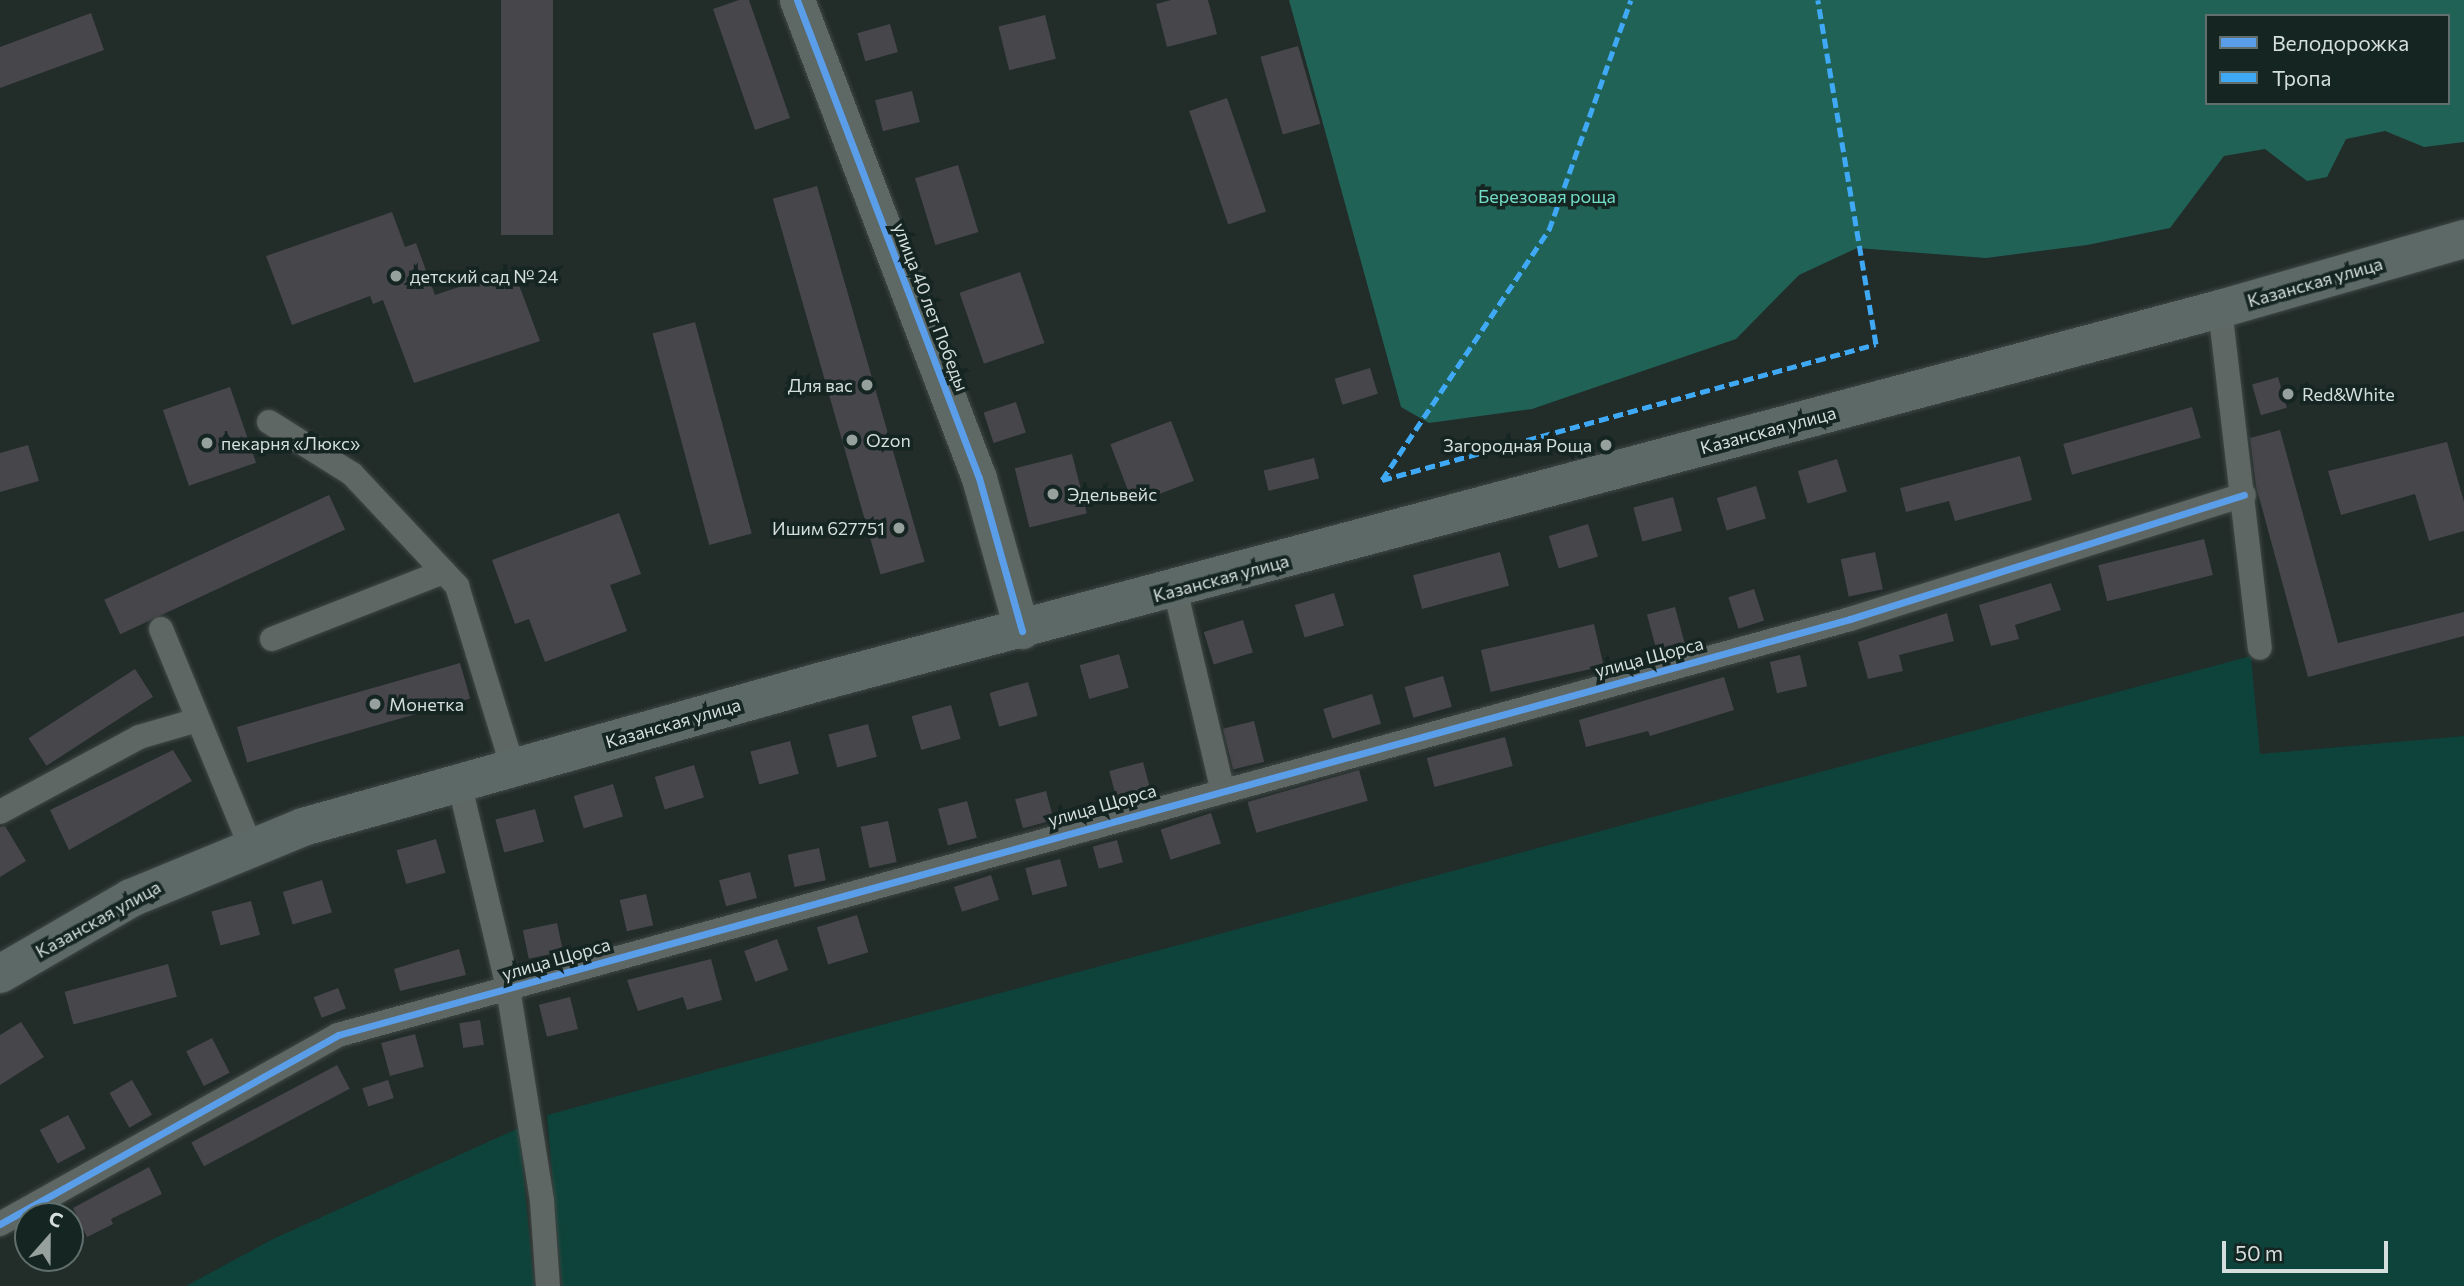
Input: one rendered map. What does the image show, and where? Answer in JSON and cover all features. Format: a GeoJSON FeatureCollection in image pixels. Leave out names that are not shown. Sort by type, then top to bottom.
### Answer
{"type":"FeatureCollection","features":[{"type":"Feature","properties":{"kind":"main road","name":"Казанская улица"},"geometry":{"type":"LineString","coordinates":[[0,974],[131,898],[250,845],[459,782],[2220,309],[2464,239]]}},
{"type":"Feature","properties":{"kind":"street","name":"улица 40 лет Победы"},"geometry":{"type":"LineString","coordinates":[[797,0],[979,478],[1022,631]]}},
{"type":"Feature","properties":{"kind":"street"},"geometry":{"type":"LineString","coordinates":[[2220,309],[2245,495],[2260,648]]}},
{"type":"Feature","properties":{"kind":"street"},"geometry":{"type":"LineString","coordinates":[[269,422],[352,474],[457,586],[513,768]]}},
{"type":"Feature","properties":{"kind":"street","name":"улица Щорса"},"geometry":{"type":"LineString","coordinates":[[0,1224],[338,1035],[1222,788],[1850,619],[2245,495]]}},
{"type":"Feature","properties":{"kind":"street"},"geometry":{"type":"LineString","coordinates":[[272,639],[443,572]]}},
{"type":"Feature","properties":{"kind":"street"},"geometry":{"type":"LineString","coordinates":[[1175,589],[1222,788]]}},
{"type":"Feature","properties":{"kind":"street"},"geometry":{"type":"LineString","coordinates":[[161,629],[250,845]]}},
{"type":"Feature","properties":{"kind":"street"},"geometry":{"type":"LineString","coordinates":[[0,813],[139,737],[198,720]]}},
{"type":"Feature","properties":{"kind":"street"},"geometry":{"type":"LineString","coordinates":[[459,782],[508,988],[542,1201],[548,1286]]}},
{"type":"Feature","properties":{"kind":"green space","name":"Березовая роща"},"geometry":{"type":"Polygon","coordinates":[[[1289,0],[2464,0],[2464,142],[2424,147],[2385,131],[2346,139],[2327,177],[2307,181],[2265,149],[2224,156],[2170,228],[2087,245],[1986,258],[1857,248],[1799,275],[1736,339],[1532,409],[1429,423],[1401,407],[1289,0]]]}},
{"type":"Feature","properties":{"kind":"green space"},"geometry":{"type":"Polygon","coordinates":[[[2251,656],[2260,754],[2464,736],[2464,1286],[562,1286],[547,1115],[2251,656]]]}},
{"type":"Feature","properties":{"kind":"green space"},"geometry":{"type":"Polygon","coordinates":[[[519,1128],[534,1286],[186,1286],[273,1239],[519,1128]]]}},
{"type":"Feature","properties":{"kind":"building"},"geometry":{"type":"Polygon","coordinates":[[[501,0],[553,0],[553,235],[501,235],[501,0]]]}},
{"type":"Feature","properties":{"kind":"building"},"geometry":{"type":"Polygon","coordinates":[[[739,0],[749,0],[790,118],[755,130],[713,9],[739,0]]]}},
{"type":"Feature","properties":{"kind":"building"},"geometry":{"type":"Polygon","coordinates":[[[1171,0],[1208,0],[1217,34],[1167,47],[1156,4],[1171,0]]]}},
{"type":"Feature","properties":{"kind":"building"},"geometry":{"type":"Polygon","coordinates":[[[91,13],[104,50],[0,88],[0,47],[91,13]]]}},
{"type":"Feature","properties":{"kind":"building"},"geometry":{"type":"Polygon","coordinates":[[[1045,15],[1056,59],[1009,70],[998,27],[1045,15]]]}},
{"type":"Feature","properties":{"kind":"building"},"geometry":{"type":"Polygon","coordinates":[[[890,24],[898,52],[865,61],[857,33],[890,24]]]}},
{"type":"Feature","properties":{"kind":"building"},"geometry":{"type":"Polygon","coordinates":[[[1298,46],[1320,124],[1283,135],[1261,57],[1298,46]]]}},
{"type":"Feature","properties":{"kind":"building"},"geometry":{"type":"Polygon","coordinates":[[[912,91],[920,122],[883,131],[875,100],[912,91]]]}},
{"type":"Feature","properties":{"kind":"building"},"geometry":{"type":"Polygon","coordinates":[[[1227,98],[1266,211],[1228,224],[1189,111],[1227,98]]]}},
{"type":"Feature","properties":{"kind":"building"},"geometry":{"type":"Polygon","coordinates":[[[958,165],[978,232],[935,245],[915,178],[958,165]]]}},
{"type":"Feature","properties":{"kind":"building"},"geometry":{"type":"Polygon","coordinates":[[[817,186],[925,562],[881,575],[773,199],[817,186]]]}},
{"type":"Feature","properties":{"kind":"building"},"geometry":{"type":"Polygon","coordinates":[[[392,212],[405,247],[416,243],[435,295],[513,269],[540,341],[414,383],[383,300],[373,304],[370,296],[292,325],[266,256],[392,212]]]}},
{"type":"Feature","properties":{"kind":"building"},"geometry":{"type":"Polygon","coordinates":[[[1020,272],[1044,343],[984,364],[959,293],[1020,272]]]}},
{"type":"Feature","properties":{"kind":"building"},"geometry":{"type":"Polygon","coordinates":[[[695,322],[752,534],[709,545],[652,333],[695,322]]]}},
{"type":"Feature","properties":{"kind":"building"},"geometry":{"type":"Polygon","coordinates":[[[1370,368],[1378,394],[1343,405],[1335,379],[1370,368]]]}},
{"type":"Feature","properties":{"kind":"building"},"geometry":{"type":"Polygon","coordinates":[[[2278,377],[2287,408],[2261,415],[2252,384],[2278,377]]]}},
{"type":"Feature","properties":{"kind":"building"},"geometry":{"type":"Polygon","coordinates":[[[230,387],[256,463],[189,486],[163,410],[230,387]]]}},
{"type":"Feature","properties":{"kind":"building"},"geometry":{"type":"Polygon","coordinates":[[[1016,402],[1026,432],[994,443],[984,413],[1016,402]]]}},
{"type":"Feature","properties":{"kind":"building"},"geometry":{"type":"Polygon","coordinates":[[[2192,407],[2201,438],[2072,475],[2063,444],[2192,407]]]}},
{"type":"Feature","properties":{"kind":"building"},"geometry":{"type":"Polygon","coordinates":[[[1171,421],[1194,481],[1133,504],[1110,444],[1171,421]]]}},
{"type":"Feature","properties":{"kind":"building"},"geometry":{"type":"Polygon","coordinates":[[[2280,430],[2338,643],[2464,612],[2464,636],[2308,677],[2256,486],[2250,438],[2280,430]]]}},
{"type":"Feature","properties":{"kind":"building"},"geometry":{"type":"Polygon","coordinates":[[[2447,442],[2464,502],[2464,531],[2429,541],[2415,494],[2341,515],[2328,471],[2447,442]]]}},
{"type":"Feature","properties":{"kind":"building"},"geometry":{"type":"Polygon","coordinates":[[[28,445],[39,481],[0,492],[0,453],[28,445]]]}},
{"type":"Feature","properties":{"kind":"building"},"geometry":{"type":"Polygon","coordinates":[[[1072,454],[1087,513],[1030,527],[1015,468],[1072,454]]]}},
{"type":"Feature","properties":{"kind":"building"},"geometry":{"type":"Polygon","coordinates":[[[2020,456],[2032,500],[1955,521],[1949,501],[1906,512],[1900,488],[2020,456]]]}},
{"type":"Feature","properties":{"kind":"building"},"geometry":{"type":"Polygon","coordinates":[[[1314,458],[1319,478],[1269,491],[1264,471],[1314,458]]]}},
{"type":"Feature","properties":{"kind":"building"},"geometry":{"type":"Polygon","coordinates":[[[1837,459],[1847,492],[1808,504],[1798,471],[1837,459]]]}},
{"type":"Feature","properties":{"kind":"building"},"geometry":{"type":"Polygon","coordinates":[[[1756,486],[1766,519],[1727,531],[1717,498],[1756,486]]]}},
{"type":"Feature","properties":{"kind":"building"},"geometry":{"type":"Polygon","coordinates":[[[329,495],[345,529],[120,634],[104,600],[329,495]]]}},
{"type":"Feature","properties":{"kind":"building"},"geometry":{"type":"Polygon","coordinates":[[[1673,497],[1682,531],[1642,541],[1633,508],[1673,497]]]}},
{"type":"Feature","properties":{"kind":"building"},"geometry":{"type":"Polygon","coordinates":[[[619,513],[641,574],[610,585],[627,631],[545,662],[529,619],[515,624],[492,560],[619,513]]]}},
{"type":"Feature","properties":{"kind":"building"},"geometry":{"type":"Polygon","coordinates":[[[1588,524],[1598,557],[1559,569],[1549,536],[1588,524]]]}},
{"type":"Feature","properties":{"kind":"building"},"geometry":{"type":"Polygon","coordinates":[[[2204,539],[2213,575],[2107,601],[2098,565],[2204,539]]]}},
{"type":"Feature","properties":{"kind":"building"},"geometry":{"type":"Polygon","coordinates":[[[1500,552],[1509,586],[1422,609],[1413,575],[1500,552]]]}},
{"type":"Feature","properties":{"kind":"building"},"geometry":{"type":"Polygon","coordinates":[[[1875,552],[1883,589],[1849,596],[1841,559],[1875,552]]]}},
{"type":"Feature","properties":{"kind":"building"},"geometry":{"type":"Polygon","coordinates":[[[2051,583],[2061,610],[2015,625],[2019,639],[1991,646],[1979,605],[2051,583]]]}},
{"type":"Feature","properties":{"kind":"building"},"geometry":{"type":"Polygon","coordinates":[[[1754,589],[1764,620],[1739,629],[1728,597],[1754,589]]]}},
{"type":"Feature","properties":{"kind":"building"},"geometry":{"type":"Polygon","coordinates":[[[1334,593],[1344,626],[1305,638],[1295,605],[1334,593]]]}},
{"type":"Feature","properties":{"kind":"building"},"geometry":{"type":"Polygon","coordinates":[[[1675,607],[1685,644],[1657,651],[1647,615],[1675,607]]]}},
{"type":"Feature","properties":{"kind":"building"},"geometry":{"type":"Polygon","coordinates":[[[1947,613],[1954,641],[1899,655],[1903,671],[1868,679],[1858,642],[1947,613]]]}},
{"type":"Feature","properties":{"kind":"building"},"geometry":{"type":"Polygon","coordinates":[[[1243,620],[1253,653],[1214,665],[1204,632],[1243,620]]]}},
{"type":"Feature","properties":{"kind":"building"},"geometry":{"type":"Polygon","coordinates":[[[1594,624],[1604,666],[1491,692],[1481,650],[1594,624]]]}},
{"type":"Feature","properties":{"kind":"building"},"geometry":{"type":"Polygon","coordinates":[[[1119,654],[1129,688],[1089,699],[1080,665],[1119,654]]]}},
{"type":"Feature","properties":{"kind":"building"},"geometry":{"type":"Polygon","coordinates":[[[1800,655],[1807,686],[1777,693],[1770,662],[1800,655]]]}},
{"type":"Feature","properties":{"kind":"building"},"geometry":{"type":"Polygon","coordinates":[[[460,663],[470,699],[247,763],[237,727],[460,663]]]}},
{"type":"Feature","properties":{"kind":"building"},"geometry":{"type":"Polygon","coordinates":[[[135,669],[153,697],[46,766],[28,738],[135,669]]]}},
{"type":"Feature","properties":{"kind":"building"},"geometry":{"type":"Polygon","coordinates":[[[1443,676],[1452,707],[1413,718],[1405,687],[1443,676]]]}},
{"type":"Feature","properties":{"kind":"building"},"geometry":{"type":"Polygon","coordinates":[[[1724,677],[1734,710],[1650,736],[1648,731],[1586,747],[1579,720],[1724,677]]]}},
{"type":"Feature","properties":{"kind":"building"},"geometry":{"type":"Polygon","coordinates":[[[1028,682],[1038,716],[999,727],[990,693],[1028,682]]]}},
{"type":"Feature","properties":{"kind":"building"},"geometry":{"type":"Polygon","coordinates":[[[1372,694],[1381,724],[1332,739],[1323,709],[1372,694]]]}},
{"type":"Feature","properties":{"kind":"building"},"geometry":{"type":"Polygon","coordinates":[[[951,705],[961,739],[921,750],[912,716],[951,705]]]}},
{"type":"Feature","properties":{"kind":"building"},"geometry":{"type":"Polygon","coordinates":[[[1254,721],[1264,762],[1233,769],[1223,729],[1254,721]]]}},
{"type":"Feature","properties":{"kind":"building"},"geometry":{"type":"Polygon","coordinates":[[[868,724],[877,757],[837,767],[828,735],[868,724]]]}},
{"type":"Feature","properties":{"kind":"building"},"geometry":{"type":"Polygon","coordinates":[[[1505,737],[1513,766],[1435,787],[1427,758],[1505,737]]]}},
{"type":"Feature","properties":{"kind":"building"},"geometry":{"type":"Polygon","coordinates":[[[790,741],[799,774],[759,784],[750,752],[790,741]]]}},
{"type":"Feature","properties":{"kind":"building"},"geometry":{"type":"Polygon","coordinates":[[[173,750],[192,781],[69,850],[50,810],[173,750]]]}},
{"type":"Feature","properties":{"kind":"building"},"geometry":{"type":"Polygon","coordinates":[[[1143,762],[1151,791],[1117,800],[1109,771],[1143,762]]]}},
{"type":"Feature","properties":{"kind":"building"},"geometry":{"type":"Polygon","coordinates":[[[694,765],[704,798],[665,810],[655,777],[694,765]]]}},
{"type":"Feature","properties":{"kind":"building"},"geometry":{"type":"Polygon","coordinates":[[[1359,770],[1368,801],[1256,833],[1247,802],[1359,770]]]}},
{"type":"Feature","properties":{"kind":"building"},"geometry":{"type":"Polygon","coordinates":[[[613,784],[623,817],[584,829],[574,796],[613,784]]]}},
{"type":"Feature","properties":{"kind":"building"},"geometry":{"type":"Polygon","coordinates":[[[1046,791],[1054,820],[1023,828],[1015,799],[1046,791]]]}},
{"type":"Feature","properties":{"kind":"building"},"geometry":{"type":"Polygon","coordinates":[[[967,801],[977,838],[948,845],[938,809],[967,801]]]}},
{"type":"Feature","properties":{"kind":"building"},"geometry":{"type":"Polygon","coordinates":[[[535,809],[544,842],[504,852],[495,820],[535,809]]]}},
{"type":"Feature","properties":{"kind":"building"},"geometry":{"type":"Polygon","coordinates":[[[1211,813],[1221,843],[1170,860],[1161,829],[1211,813]]]}},
{"type":"Feature","properties":{"kind":"building"},"geometry":{"type":"Polygon","coordinates":[[[888,821],[897,862],[869,868],[861,827],[888,821]]]}},
{"type":"Feature","properties":{"kind":"building"},"geometry":{"type":"Polygon","coordinates":[[[5,826],[26,861],[0,877],[0,827],[5,826]]]}},
{"type":"Feature","properties":{"kind":"building"},"geometry":{"type":"Polygon","coordinates":[[[436,839],[446,873],[406,884],[397,850],[436,839]]]}},
{"type":"Feature","properties":{"kind":"building"},"geometry":{"type":"Polygon","coordinates":[[[1117,840],[1123,862],[1099,869],[1093,846],[1117,840]]]}},
{"type":"Feature","properties":{"kind":"building"},"geometry":{"type":"Polygon","coordinates":[[[819,848],[826,880],[795,887],[788,855],[819,848]]]}},
{"type":"Feature","properties":{"kind":"building"},"geometry":{"type":"Polygon","coordinates":[[[1060,859],[1067,886],[1032,895],[1025,868],[1060,859]]]}},
{"type":"Feature","properties":{"kind":"building"},"geometry":{"type":"Polygon","coordinates":[[[750,872],[757,898],[726,906],[719,880],[750,872]]]}},
{"type":"Feature","properties":{"kind":"building"},"geometry":{"type":"Polygon","coordinates":[[[991,875],[999,900],[962,912],[954,887],[991,875]]]}},
{"type":"Feature","properties":{"kind":"building"},"geometry":{"type":"Polygon","coordinates":[[[322,880],[332,913],[293,925],[283,892],[322,880]]]}},
{"type":"Feature","properties":{"kind":"building"},"geometry":{"type":"Polygon","coordinates":[[[646,894],[653,925],[627,931],[620,900],[646,894]]]}},
{"type":"Feature","properties":{"kind":"building"},"geometry":{"type":"Polygon","coordinates":[[[251,901],[260,935],[220,945],[211,912],[251,901]]]}},
{"type":"Feature","properties":{"kind":"building"},"geometry":{"type":"Polygon","coordinates":[[[857,915],[868,952],[828,965],[817,927],[857,915]]]}},
{"type":"Feature","properties":{"kind":"building"},"geometry":{"type":"Polygon","coordinates":[[[557,923],[563,951],[529,959],[523,930],[557,923]]]}},
{"type":"Feature","properties":{"kind":"building"},"geometry":{"type":"Polygon","coordinates":[[[777,939],[788,970],[755,982],[744,951],[777,939]]]}},
{"type":"Feature","properties":{"kind":"building"},"geometry":{"type":"Polygon","coordinates":[[[459,949],[466,975],[400,991],[394,969],[459,949]]]}},
{"type":"Feature","properties":{"kind":"building"},"geometry":{"type":"Polygon","coordinates":[[[711,959],[722,1000],[687,1010],[683,997],[638,1011],[627,980],[711,959]]]}},
{"type":"Feature","properties":{"kind":"building"},"geometry":{"type":"Polygon","coordinates":[[[168,964],[177,997],[73,1025],[65,992],[168,964]]]}},
{"type":"Feature","properties":{"kind":"building"},"geometry":{"type":"Polygon","coordinates":[[[338,988],[346,1009],[322,1018],[314,997],[338,988]]]}},
{"type":"Feature","properties":{"kind":"building"},"geometry":{"type":"Polygon","coordinates":[[[570,997],[578,1029],[547,1037],[539,1005],[570,997]]]}},
{"type":"Feature","properties":{"kind":"building"},"geometry":{"type":"Polygon","coordinates":[[[480,1020],[484,1045],[463,1048],[459,1023],[480,1020]]]}},
{"type":"Feature","properties":{"kind":"building"},"geometry":{"type":"Polygon","coordinates":[[[21,1022],[44,1057],[0,1085],[0,1035],[21,1022]]]}},
{"type":"Feature","properties":{"kind":"building"},"geometry":{"type":"Polygon","coordinates":[[[415,1034],[424,1067],[390,1076],[381,1043],[415,1034]]]}},
{"type":"Feature","properties":{"kind":"building"},"geometry":{"type":"Polygon","coordinates":[[[212,1038],[230,1073],[204,1086],[186,1051],[212,1038]]]}},
{"type":"Feature","properties":{"kind":"building"},"geometry":{"type":"Polygon","coordinates":[[[337,1065],[350,1089],[204,1166],[191,1142],[337,1065]]]}},
{"type":"Feature","properties":{"kind":"building"},"geometry":{"type":"Polygon","coordinates":[[[132,1080],[152,1115],[129,1128],[109,1093],[132,1080]]]}},
{"type":"Feature","properties":{"kind":"building"},"geometry":{"type":"Polygon","coordinates":[[[388,1080],[394,1098],[368,1106],[362,1088],[388,1080]]]}},
{"type":"Feature","properties":{"kind":"building"},"geometry":{"type":"Polygon","coordinates":[[[68,1115],[86,1149],[58,1164],[40,1130],[68,1115]]]}},
{"type":"Feature","properties":{"kind":"building"},"geometry":{"type":"Polygon","coordinates":[[[149,1167],[162,1194],[111,1219],[113,1224],[87,1237],[84,1231],[84,1202],[149,1167]]]}},
{"type":"Feature","properties":{"kind":"marked path"},"geometry":{"type":"LineString","coordinates":[[1382,480],[1549,230],[1631,0]]}},
{"type":"Feature","properties":{"kind":"marked path"},"geometry":{"type":"LineString","coordinates":[[1382,480],[1876,344],[1818,0]]}},
{"type":"Feature","properties":{"kind":"cycle path"},"geometry":{"type":"LineString","coordinates":[[797,0],[979,478],[1022,631]]}},
{"type":"Feature","properties":{"kind":"cycle path"},"geometry":{"type":"LineString","coordinates":[[0,1224],[338,1035],[1850,619],[2244,495]]}},
{"type":"Feature","properties":{"kind":"place","name":"детский сад № 24"},"geometry":{"type":"Point","coordinates":[396,276]}},
{"type":"Feature","properties":{"kind":"place","name":"Для вас"},"geometry":{"type":"Point","coordinates":[867,385]}},
{"type":"Feature","properties":{"kind":"place","name":"Red&White"},"geometry":{"type":"Point","coordinates":[2288,394]}},
{"type":"Feature","properties":{"kind":"place","name":"Ozon"},"geometry":{"type":"Point","coordinates":[852,440]}},
{"type":"Feature","properties":{"kind":"place","name":"пекарня «Люкс»"},"geometry":{"type":"Point","coordinates":[207,443]}},
{"type":"Feature","properties":{"kind":"place","name":"Загородная Роща"},"geometry":{"type":"Point","coordinates":[1606,445]}},
{"type":"Feature","properties":{"kind":"place","name":"Эдельвейс"},"geometry":{"type":"Point","coordinates":[1053,494]}},
{"type":"Feature","properties":{"kind":"place","name":"Ишим 627751"},"geometry":{"type":"Point","coordinates":[899,528]}},
{"type":"Feature","properties":{"kind":"place","name":"Монетка"},"geometry":{"type":"Point","coordinates":[375,704]}}]}
